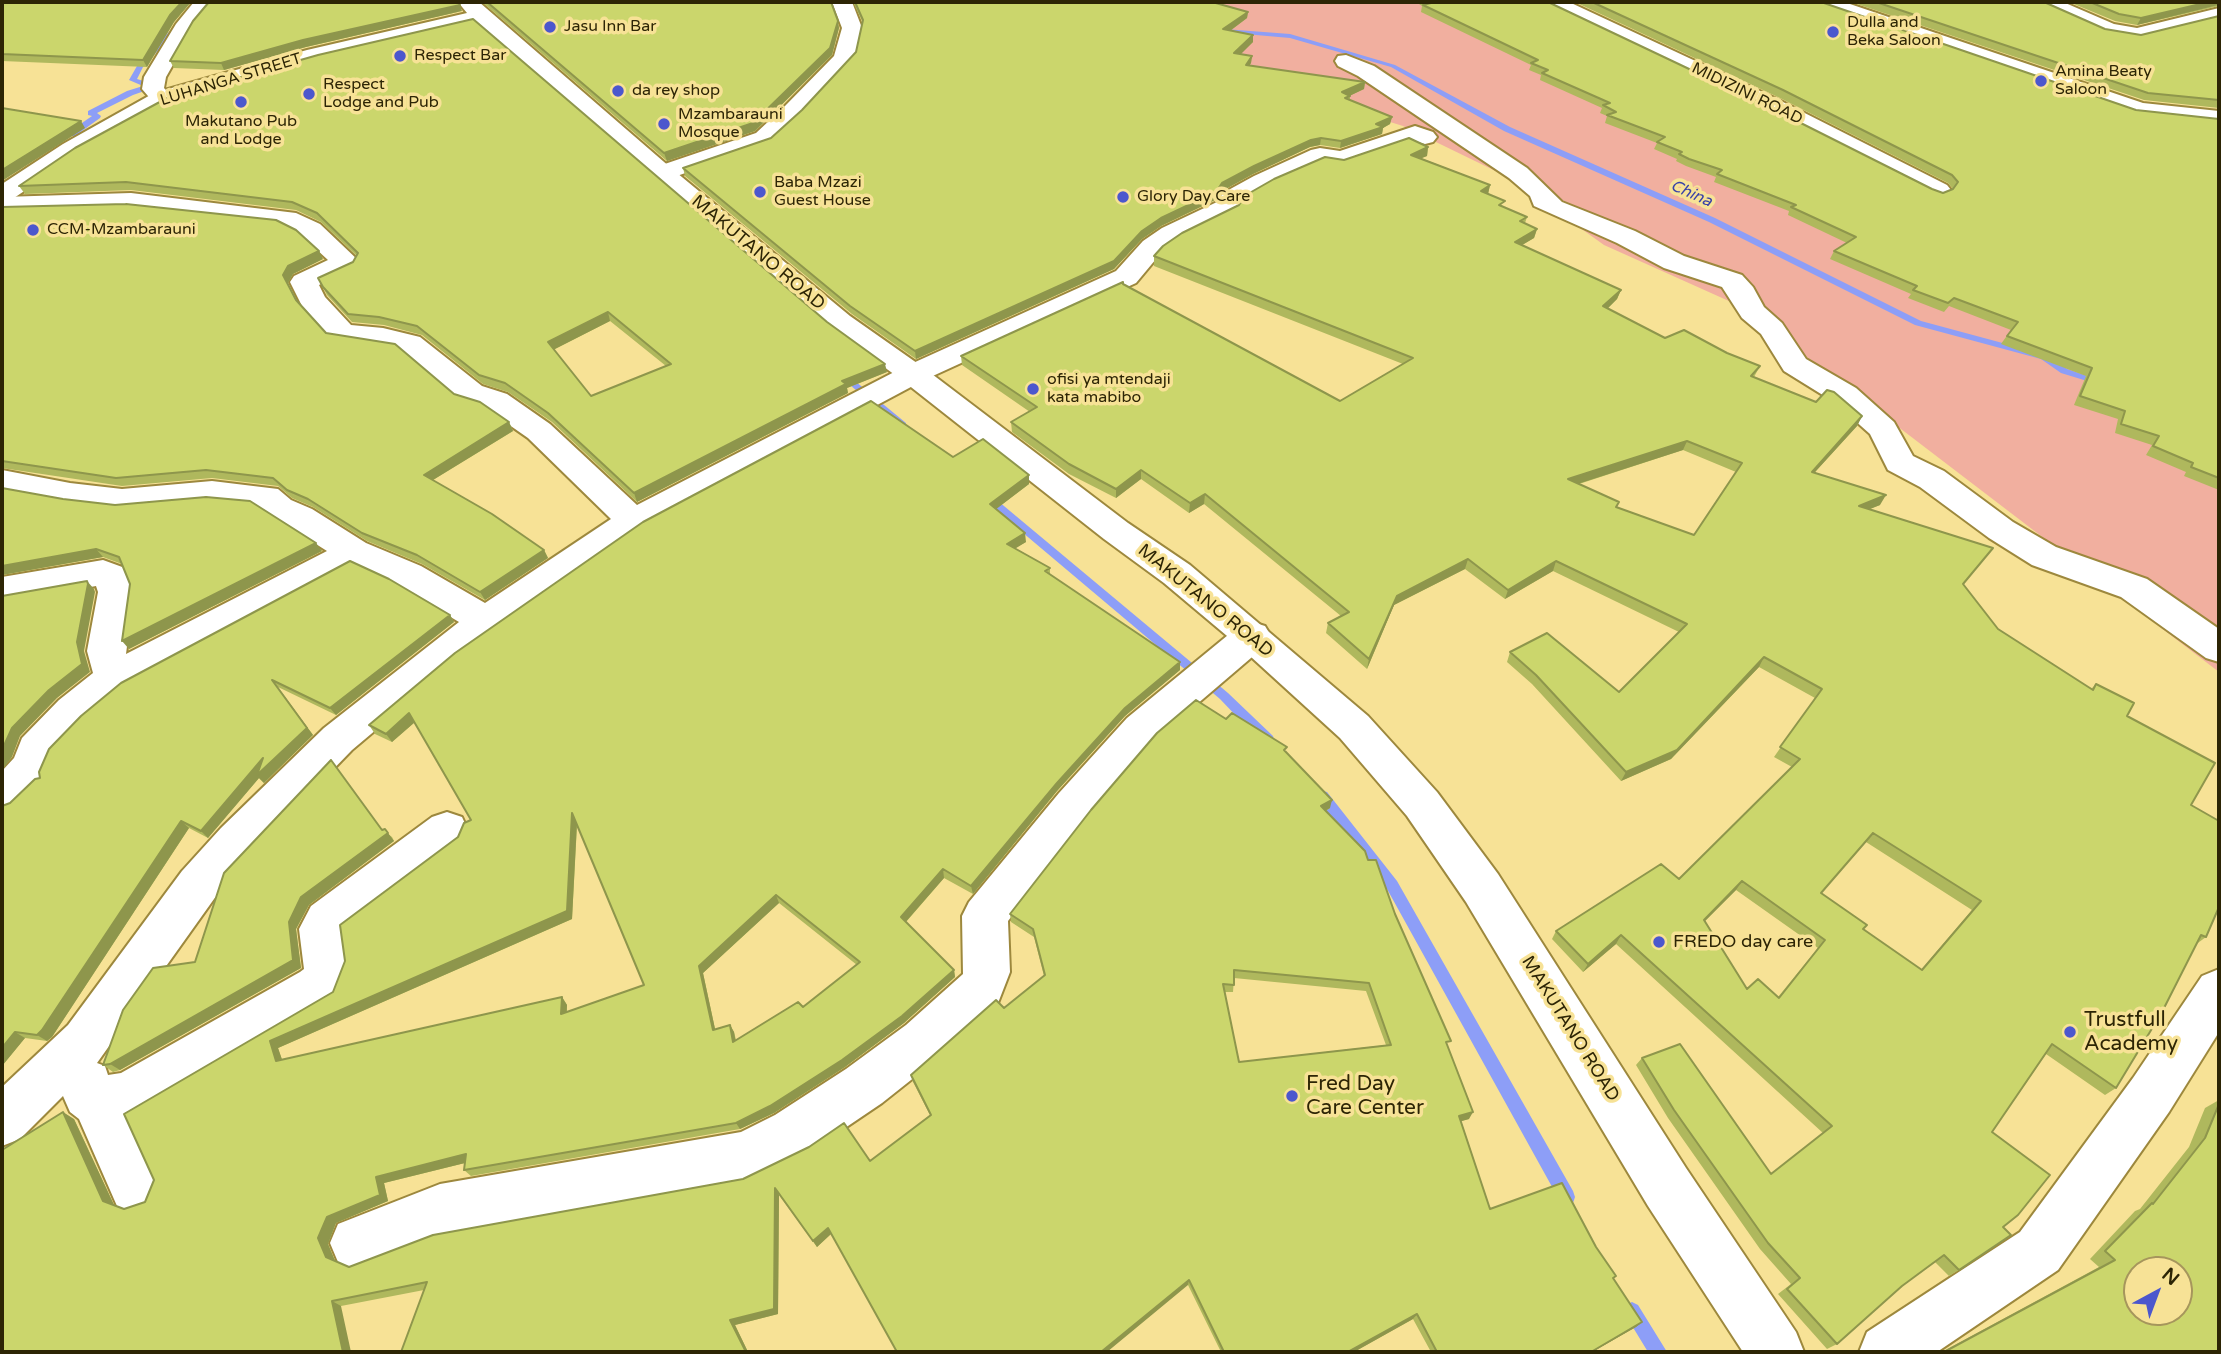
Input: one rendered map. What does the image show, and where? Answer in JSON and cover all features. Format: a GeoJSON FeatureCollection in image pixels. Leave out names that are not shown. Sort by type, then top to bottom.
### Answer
{"type":"FeatureCollection","features":[{"type":"Feature","properties":{"kind":"street"},"geometry":{"type":"LineString","coordinates":[[162,98],[153,89],[155,77],[204,2]]}},
{"type":"Feature","properties":{"kind":"street"},"geometry":{"type":"LineString","coordinates":[[662,173],[764,138],[783,120],[844,58],[852,29],[842,2]]}},
{"type":"Feature","properties":{"kind":"street","name":"MIDIZINI ROAD"},"geometry":{"type":"LineString","coordinates":[[1553,2],[1771,104],[1938,190]]}},
{"type":"Feature","properties":{"kind":"street"},"geometry":{"type":"LineString","coordinates":[[1825,2],[2140,110],[2219,118]]}},
{"type":"Feature","properties":{"kind":"street"},"geometry":{"type":"LineString","coordinates":[[2048,2],[2109,30],[2137,34],[2219,14]]}},
{"type":"Feature","properties":{"kind":"street","name":"LUHANGA STREET"},"geometry":{"type":"LineString","coordinates":[[2,195],[71,149],[162,98],[474,9]]}},
{"type":"Feature","properties":{"kind":"street","name":"MAKUTANO ROAD"},"geometry":{"type":"LineString","coordinates":[[474,9],[662,173],[839,322],[913,374],[1116,531],[1177,574],[1252,636],[1353,727],[1422,804],[1489,899],[1667,1187],[1776,1352]]}},
{"type":"Feature","properties":{"kind":"street"},"geometry":{"type":"LineString","coordinates":[[1346,61],[1366,71],[1518,173],[1535,187],[1548,205],[1631,240],[1674,262],[1732,281],[1740,287],[1752,312],[1772,329],[1795,365],[1844,396],[1883,429],[1900,463],[1932,479],[2001,530],[2044,556],[2134,588],[2219,648]]}},
{"type":"Feature","properties":{"kind":"street"},"geometry":{"type":"LineString","coordinates":[[2,1121],[85,1041],[198,885],[236,841],[338,739],[446,650],[559,569],[633,522],[913,374],[1126,277],[1152,247],[1171,234],[1228,207],[1232,198],[1320,155],[1342,159],[1415,133],[1425,137]]}},
{"type":"Feature","properties":{"kind":"street"},"geometry":{"type":"LineString","coordinates":[[2,205],[131,201],[287,218],[311,230],[346,262],[304,282],[312,300],[333,325],[342,333],[410,343],[471,393],[496,401],[539,431],[633,522]]}},
{"type":"Feature","properties":{"kind":"street"},"geometry":{"type":"LineString","coordinates":[[2,481],[70,494],[122,500],[212,492],[266,497],[279,508],[300,517],[354,552],[408,575],[488,622]]}},
{"type":"Feature","properties":{"kind":"street"},"geometry":{"type":"LineString","coordinates":[[2,796],[24,776],[34,762],[36,750],[47,737],[113,678],[354,552]]}},
{"type":"Feature","properties":{"kind":"street"},"geometry":{"type":"LineString","coordinates":[[2,590],[103,572],[112,578],[116,592],[106,651],[113,678]]}},
{"type":"Feature","properties":{"kind":"street"},"geometry":{"type":"LineString","coordinates":[[357,1243],[440,1211],[747,1157],[793,1133],[864,1086],[923,1041],[981,988],[987,972],[985,916],[1004,889],[1140,729],[1252,636]]}},
{"type":"Feature","properties":{"kind":"street"},"geometry":{"type":"LineString","coordinates":[[97,1102],[128,1096],[317,987],[323,982],[327,969],[323,929],[327,920],[447,830]]}},
{"type":"Feature","properties":{"kind":"street"},"geometry":{"type":"LineString","coordinates":[[1887,1352],[2039,1251],[2151,1095],[2219,991]]}},
{"type":"Feature","properties":{"kind":"street"},"geometry":{"type":"LineString","coordinates":[[85,1041],[88,1095],[97,1102],[136,1187]]}},
{"type":"Feature","properties":{"kind":"shaded area"},"geometry":{"type":"Polygon","coordinates":[[[1064,2],[1551,2],[1615,34],[1783,160],[2219,260],[2219,672],[1740,306],[1604,245],[1512,179],[1403,126],[1146,46],[1064,2]]]}},
{"type":"Feature","properties":{"kind":"building"},"geometry":{"type":"Polygon","coordinates":[[[2,2],[182,2],[170,15],[143,60],[2,54],[2,2]]]}},
{"type":"Feature","properties":{"kind":"building"},"geometry":{"type":"Polygon","coordinates":[[[209,2],[458,2],[460,5],[303,40],[221,63],[170,61],[193,21],[209,2]]]}},
{"type":"Feature","properties":{"kind":"building"},"geometry":{"type":"Polygon","coordinates":[[[487,2],[831,2],[838,21],[830,48],[753,123],[664,153],[487,2]]]}},
{"type":"Feature","properties":{"kind":"building"},"geometry":{"type":"Polygon","coordinates":[[[855,2],[1212,2],[1248,12],[1223,29],[1253,35],[1234,53],[1252,56],[1246,65],[1365,82],[1342,92],[1350,96],[1345,98],[1392,117],[1376,124],[1383,127],[1341,141],[1321,138],[1311,140],[1254,166],[1222,183],[1216,192],[1161,218],[1142,231],[1114,261],[915,351],[850,306],[683,168],[771,138],[802,110],[856,52],[863,20],[855,2]]]}},
{"type":"Feature","properties":{"kind":"building"},"geometry":{"type":"Polygon","coordinates":[[[1429,2],[1548,2],[1943,193],[1953,189],[1958,182],[1952,175],[1783,90],[1592,2],[1821,2],[2136,110],[2219,119],[2219,478],[2191,467],[2193,463],[2153,446],[2159,436],[2121,424],[2125,411],[2080,396],[2092,368],[2007,336],[2018,322],[1954,298],[1948,303],[1913,290],[1917,286],[1834,251],[1856,237],[1791,207],[1796,205],[1717,174],[1722,170],[1689,159],[1679,154],[1682,152],[1657,142],[1665,137],[1607,115],[1616,112],[1603,105],[1610,103],[1542,73],[1548,70],[1531,63],[1538,60],[1423,5],[1431,3],[1429,2]]]}},
{"type":"Feature","properties":{"kind":"building"},"geometry":{"type":"Polygon","coordinates":[[[1876,2],[2044,2],[2105,29],[2141,35],[2219,16],[2219,100],[2148,93],[1876,2]]]}},
{"type":"Feature","properties":{"kind":"building"},"geometry":{"type":"Polygon","coordinates":[[[2090,2],[2209,2],[2141,18],[2119,14],[2090,2]]]}},
{"type":"Feature","properties":{"kind":"building"},"geometry":{"type":"Polygon","coordinates":[[[473,19],[827,322],[885,364],[842,381],[846,384],[634,493],[548,413],[505,383],[479,375],[417,326],[379,317],[348,314],[318,278],[353,262],[358,253],[317,213],[292,202],[126,182],[19,186],[75,148],[167,98],[318,55],[473,19]],[[608,312],[548,342],[591,396],[671,364],[608,312]]]}},
{"type":"Feature","properties":{"kind":"building"},"geometry":{"type":"Polygon","coordinates":[[[2,108],[81,121],[2,170],[2,108]]]}},
{"type":"Feature","properties":{"kind":"building"},"geometry":{"type":"Polygon","coordinates":[[[1409,138],[1428,147],[1411,155],[1490,185],[1481,191],[1505,201],[1499,205],[1527,217],[1520,221],[1537,229],[1515,242],[1621,290],[1603,306],[1665,338],[1684,330],[1727,353],[1760,366],[1751,376],[1816,402],[1827,390],[1834,392],[1862,416],[1812,472],[1886,495],[1859,506],[1993,548],[1963,584],[1998,629],[2093,690],[2096,684],[2134,703],[2127,716],[2215,763],[2191,805],[2219,821],[2219,907],[2206,937],[2201,935],[2162,1012],[2116,1088],[2052,1044],[1992,1132],[2050,1175],[2018,1215],[2003,1227],[2011,1235],[1959,1270],[1944,1255],[1902,1286],[1837,1344],[1787,1289],[1800,1278],[1768,1243],[1674,1110],[1642,1058],[1680,1044],[1771,1174],[1832,1126],[1621,935],[1588,964],[1556,931],[1661,864],[1679,879],[1800,759],[1780,747],[1822,689],[1764,657],[1677,750],[1626,772],[1536,675],[1510,652],[1547,633],[1619,692],[1687,624],[1556,561],[1508,590],[1468,559],[1397,596],[1369,659],[1328,623],[1349,612],[1205,494],[1190,503],[1141,470],[1116,489],[1069,464],[1011,422],[1037,407],[961,356],[1123,282],[1340,401],[1413,358],[1154,256],[1182,233],[1239,205],[1246,195],[1274,179],[1325,157],[1344,160],[1409,138]],[[1687,441],[1568,479],[1619,502],[1616,507],[1694,535],[1742,463],[1687,441]],[[1873,833],[1821,893],[1867,925],[1863,929],[1922,970],[1981,901],[1873,833]],[[1742,881],[1704,920],[1747,989],[1758,979],[1779,998],[1825,940],[1742,881]]]}},
{"type":"Feature","properties":{"kind":"building"},"geometry":{"type":"Polygon","coordinates":[[[126,204],[276,220],[296,230],[319,251],[288,266],[283,275],[296,300],[326,333],[395,344],[454,394],[480,402],[509,422],[424,475],[492,514],[544,550],[480,592],[417,555],[362,533],[308,499],[287,490],[273,478],[206,470],[116,478],[2,461],[2,207],[126,204]]]}},
{"type":"Feature","properties":{"kind":"building"},"geometry":{"type":"Polygon","coordinates":[[[871,401],[953,457],[983,439],[1029,475],[990,504],[1025,533],[1007,544],[1050,568],[1045,571],[1180,662],[1125,708],[1057,783],[971,886],[943,869],[901,917],[954,970],[902,1016],[842,1060],[770,1106],[736,1123],[464,1170],[466,1154],[376,1177],[380,1195],[327,1217],[318,1238],[326,1257],[349,1267],[433,1235],[743,1179],[809,1147],[844,1123],[870,1161],[931,1115],[911,1075],[996,1000],[1004,1008],[1045,975],[1033,929],[1010,914],[1091,810],[1157,733],[1196,700],[1226,719],[1232,713],[1287,747],[1284,750],[1332,800],[1321,806],[1365,851],[1368,860],[1376,860],[1395,914],[1451,1041],[1446,1042],[1473,1112],[1459,1116],[1490,1209],[1562,1183],[1596,1247],[1616,1276],[1613,1278],[1642,1322],[1591,1352],[1437,1352],[1417,1314],[1348,1352],[1224,1352],[1189,1280],[1101,1352],[897,1352],[828,1228],[813,1241],[775,1188],[774,1309],[730,1320],[746,1352],[401,1352],[427,1282],[332,1301],[343,1352],[2,1352],[2,1150],[63,1112],[103,1201],[124,1209],[145,1202],[154,1180],[124,1114],[333,992],[345,961],[340,925],[458,837],[464,823],[471,820],[409,713],[386,734],[369,725],[455,653],[643,522],[871,401]],[[572,813],[567,911],[270,1041],[276,1061],[562,997],[561,1014],[644,985],[572,813]],[[776,895],[699,966],[713,1030],[730,1025],[733,1042],[798,1002],[803,1007],[860,962],[776,895]],[[1234,970],[1234,985],[1223,984],[1239,1062],[1391,1045],[1369,983],[1234,970]]]}},
{"type":"Feature","properties":{"kind":"building"},"geometry":{"type":"Polygon","coordinates":[[[2,488],[115,505],[206,497],[250,501],[316,543],[122,641],[130,584],[119,557],[96,549],[2,566],[2,488]]]}},
{"type":"Feature","properties":{"kind":"building"},"geometry":{"type":"Polygon","coordinates":[[[350,561],[389,579],[450,615],[330,708],[272,680],[307,728],[257,775],[263,758],[201,831],[181,821],[42,1030],[37,1035],[15,1032],[2,1048],[2,806],[10,803],[35,779],[40,778],[39,772],[49,749],[81,716],[121,683],[350,561]]]}},
{"type":"Feature","properties":{"kind":"building"},"geometry":{"type":"Polygon","coordinates":[[[87,581],[77,642],[82,664],[49,690],[12,728],[2,750],[2,596],[87,581]]]}},
{"type":"Feature","properties":{"kind":"building"},"geometry":{"type":"Polygon","coordinates":[[[331,760],[382,830],[385,829],[388,833],[301,897],[289,922],[293,960],[110,1064],[103,1065],[123,1010],[153,968],[195,962],[224,873],[331,760]]]}},
{"type":"Feature","properties":{"kind":"building"},"geometry":{"type":"Polygon","coordinates":[[[2219,1104],[2219,1352],[1944,1352],[2115,1260],[2105,1251],[2153,1204],[2205,1138],[2219,1104]]]}},
{"type":"Feature","properties":{"kind":"waterway"},"geometry":{"type":"LineString","coordinates":[[72,134],[97,116],[91,113],[150,86],[133,80],[140,66],[200,2]]}},
{"type":"Feature","properties":{"kind":"waterway","name":"China"},"geometry":{"type":"LineString","coordinates":[[1224,31],[1290,36],[1393,66],[1507,129],[1712,220],[1918,323],[2044,357],[2064,371],[2100,382]]}},
{"type":"Feature","properties":{"kind":"waterway"},"geometry":{"type":"LineString","coordinates":[[844,375],[902,425]]}},
{"type":"Feature","properties":{"kind":"waterway"},"geometry":{"type":"LineString","coordinates":[[988,498],[1224,696],[1268,740]]}},
{"type":"Feature","properties":{"kind":"waterway"},"geometry":{"type":"LineString","coordinates":[[1322,796],[1392,885],[1567,1197]]}},
{"type":"Feature","properties":{"kind":"waterway"},"geometry":{"type":"LineString","coordinates":[[1632,1311],[1658,1352]]}},
{"type":"Feature","properties":{"kind":"place","name":"Jasu Inn Bar"},"geometry":{"type":"Point","coordinates":[550,27]}},
{"type":"Feature","properties":{"kind":"place","name":"Dulla and Beka Saloon"},"geometry":{"type":"Point","coordinates":[1833,32]}},
{"type":"Feature","properties":{"kind":"place","name":"Respect Bar"},"geometry":{"type":"Point","coordinates":[400,56]}},
{"type":"Feature","properties":{"kind":"place","name":"Amina Beaty Saloon"},"geometry":{"type":"Point","coordinates":[2041,81]}},
{"type":"Feature","properties":{"kind":"place","name":"da rey shop"},"geometry":{"type":"Point","coordinates":[618,91]}},
{"type":"Feature","properties":{"kind":"place","name":"Respect Lodge and Pub"},"geometry":{"type":"Point","coordinates":[309,94]}},
{"type":"Feature","properties":{"kind":"place","name":"Makutano Pub and Lodge"},"geometry":{"type":"Point","coordinates":[241,102]}},
{"type":"Feature","properties":{"kind":"place","name":"Mzambarauni Mosque"},"geometry":{"type":"Point","coordinates":[664,124]}},
{"type":"Feature","properties":{"kind":"place","name":"Baba Mzazi Guest House"},"geometry":{"type":"Point","coordinates":[760,192]}},
{"type":"Feature","properties":{"kind":"place","name":"Glory Day Care"},"geometry":{"type":"Point","coordinates":[1123,197]}},
{"type":"Feature","properties":{"kind":"place","name":"CCM-Mzambarauni"},"geometry":{"type":"Point","coordinates":[33,230]}},
{"type":"Feature","properties":{"kind":"place","name":"ofisi ya mtendaji kata mabibo"},"geometry":{"type":"Point","coordinates":[1033,389]}},
{"type":"Feature","properties":{"kind":"place","name":"FREDO day care"},"geometry":{"type":"Point","coordinates":[1659,942]}},
{"type":"Feature","properties":{"kind":"place","name":"Trustfull Academy"},"geometry":{"type":"Point","coordinates":[2070,1032]}},
{"type":"Feature","properties":{"kind":"place","name":"Fred Day Care Center"},"geometry":{"type":"Point","coordinates":[1292,1096]}}]}
